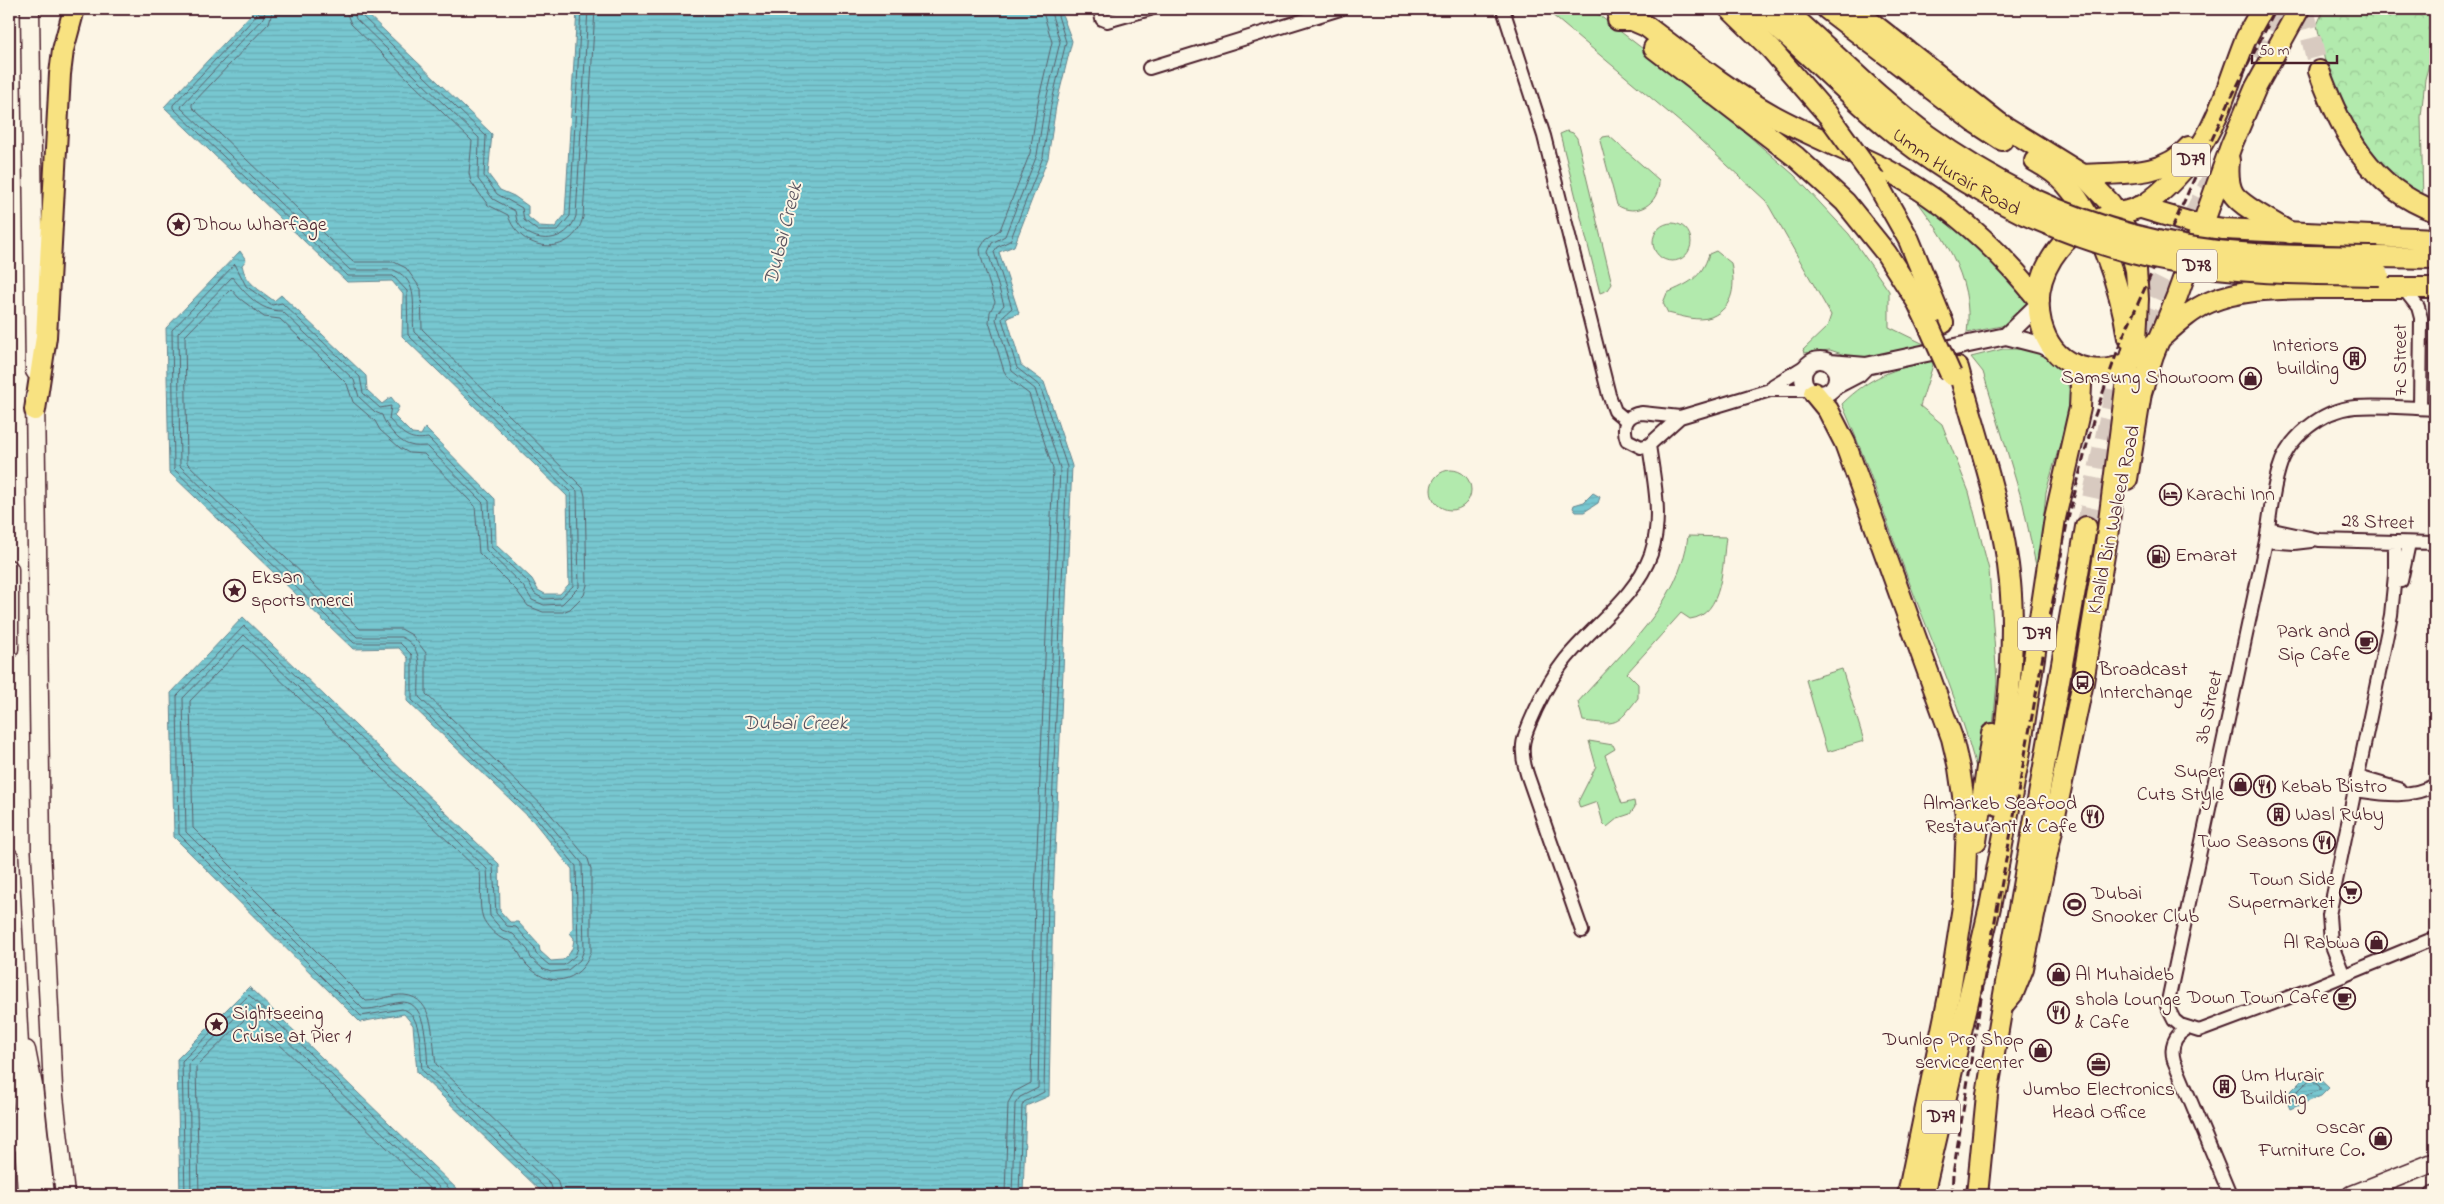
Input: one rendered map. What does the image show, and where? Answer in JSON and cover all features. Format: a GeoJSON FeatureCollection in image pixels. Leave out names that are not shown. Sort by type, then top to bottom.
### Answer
{"type":"FeatureCollection","features":[{"type":"Feature","properties":{"kind":"main road"},"geometry":{"type":"LineString","coordinates":[[30,9],[43,887],[53,1087],[65,1195]]}},
{"type":"Feature","properties":{"kind":"main road"},"geometry":{"type":"LineString","coordinates":[[35,410],[46,337],[60,74],[63,50],[74,9]]}},
{"type":"Feature","properties":{"kind":"main road"},"geometry":{"type":"LineString","coordinates":[[1730,9],[1791,70],[1828,115],[1875,180],[1909,240],[1936,324],[1973,425],[2000,520],[2010,582],[2012,643],[1990,907]]}},
{"type":"Feature","properties":{"kind":"main road","name":"Umm Hurair Road"},"geometry":{"type":"LineString","coordinates":[[1755,9],[1886,126],[1982,193],[2095,224],[2202,249],[2378,266],[2435,275]]}},
{"type":"Feature","properties":{"kind":"main road","name":"Umm Hurair Road"},"geometry":{"type":"LineString","coordinates":[[1784,9],[1897,111],[2027,206]]}},
{"type":"Feature","properties":{"kind":"main road"},"geometry":{"type":"LineString","coordinates":[[1827,9],[1976,123],[2056,174],[2073,193],[2103,249],[2121,302],[2130,360]]}},
{"type":"Feature","properties":{"kind":"main road"},"geometry":{"type":"LineString","coordinates":[[1854,9],[1999,123],[2083,175],[2118,214],[2127,235],[2136,270],[2138,299],[2136,340],[2130,360],[2107,537]]}},
{"type":"Feature","properties":{"kind":"main road"},"geometry":{"type":"LineString","coordinates":[[2245,41],[2252,9]]}},
{"type":"Feature","properties":{"kind":"main road","name":"D79"},"geometry":{"type":"LineString","coordinates":[[2054,351],[2042,327],[2039,302],[2042,278],[2054,254],[2072,234],[2090,223],[2138,207],[2172,181],[2194,157],[2206,138],[2225,97],[2245,41],[2262,9]]}},
{"type":"Feature","properties":{"kind":"main road","name":"D79"},"geometry":{"type":"LineString","coordinates":[[2231,146],[2256,87],[2298,9]]}},
{"type":"Feature","properties":{"kind":"main road"},"geometry":{"type":"LineString","coordinates":[[1611,14],[1819,177],[1845,202],[1886,253],[1908,287],[1936,324]]}},
{"type":"Feature","properties":{"kind":"main road"},"geometry":{"type":"LineString","coordinates":[[1611,14],[1646,26],[1746,99],[1773,115],[1884,169],[1917,188],[1976,231],[2002,257],[2039,302]]}},
{"type":"Feature","properties":{"kind":"main road"},"geometry":{"type":"LineString","coordinates":[[2319,71],[2343,130],[2359,154],[2380,176],[2402,194],[2435,211]]}},
{"type":"Feature","properties":{"kind":"main road"},"geometry":{"type":"LineString","coordinates":[[2083,175],[2145,171],[2169,164],[2188,147],[2210,112],[2225,97]]}},
{"type":"Feature","properties":{"kind":"main road"},"geometry":{"type":"LineString","coordinates":[[2231,146],[2228,173],[2234,194],[2246,206],[2290,233]]}},
{"type":"Feature","properties":{"kind":"main road","name":"Khalid Bin Waleed Road"},"geometry":{"type":"LineString","coordinates":[[1977,1195],[1987,1095],[2002,1006],[2013,993],[2023,968],[2078,709],[2107,537],[2118,517],[2126,488],[2141,393],[2231,146]]}},
{"type":"Feature","properties":{"kind":"main road"},"geometry":{"type":"LineString","coordinates":[[2138,207],[2202,226],[2290,233],[2435,239]]}},
{"type":"Feature","properties":{"kind":"main road","name":"Umm Hurair Road"},"geometry":{"type":"LineString","coordinates":[[2378,266],[2435,258]]}},
{"type":"Feature","properties":{"kind":"main road"},"geometry":{"type":"LineString","coordinates":[[2054,351],[2073,364],[2097,370],[2113,368],[2130,360],[2189,313],[2208,302],[2227,295],[2285,288],[2435,288]]}},
{"type":"Feature","properties":{"kind":"main road","name":"D79"},"geometry":{"type":"LineString","coordinates":[[1927,1191],[1990,907],[2020,752],[2060,490],[2080,408],[2081,385],[2079,374],[2073,364]]}},
{"type":"Feature","properties":{"kind":"main road"},"geometry":{"type":"LineString","coordinates":[[1811,392],[1828,410],[1845,443],[1952,738],[1961,778],[1967,823],[1964,900]]}},
{"type":"Feature","properties":{"kind":"main road"},"geometry":{"type":"LineString","coordinates":[[2002,1006],[2086,527]]}},
{"type":"Feature","properties":{"kind":"main road"},"geometry":{"type":"LineString","coordinates":[[9,569],[9,649]]}},
{"type":"Feature","properties":{"kind":"main road"},"geometry":{"type":"LineString","coordinates":[[1908,1195],[1949,996],[1964,900],[1970,878],[2002,660],[2007,648],[2012,643]]}},
{"type":"Feature","properties":{"kind":"main road"},"geometry":{"type":"LineString","coordinates":[[9,857],[21,1112],[27,1195]]}},
{"type":"Feature","properties":{"kind":"main road"},"geometry":{"type":"LineString","coordinates":[[17,1029],[30,1067],[45,1195]]}},
{"type":"Feature","properties":{"kind":"main road"},"geometry":{"type":"LineString","coordinates":[[9,1144],[21,1112]]}},
{"type":"Feature","properties":{"kind":"main road"},"geometry":{"type":"LineString","coordinates":[[2352,1195],[2435,1162]]}},
{"type":"Feature","properties":{"kind":"street"},"geometry":{"type":"LineString","coordinates":[[1100,9],[1102,19],[1107,21],[1150,9]]}},
{"type":"Feature","properties":{"kind":"street"},"geometry":{"type":"LineString","coordinates":[[1149,68],[1340,9]]}},
{"type":"Feature","properties":{"kind":"street"},"geometry":{"type":"LineString","coordinates":[[1503,9],[1544,136],[1586,311],[1612,404],[1620,416],[1627,421]]}},
{"type":"Feature","properties":{"kind":"street","name":"7c Street"},"geometry":{"type":"LineString","coordinates":[[2403,288],[2418,307],[2421,318],[2420,408]]}},
{"type":"Feature","properties":{"kind":"street"},"geometry":{"type":"LineString","coordinates":[[2006,336],[2039,302]]}},
{"type":"Feature","properties":{"kind":"street"},"geometry":{"type":"LineString","coordinates":[[1770,390],[1774,385],[1818,360],[1866,366],[2006,336],[2041,345],[2054,351]]}},
{"type":"Feature","properties":{"kind":"street"},"geometry":{"type":"LineString","coordinates":[[1830,363],[1837,373],[1835,386]]}},
{"type":"Feature","properties":{"kind":"street"},"geometry":{"type":"LineString","coordinates":[[1807,366],[1803,378],[1811,392]]}},
{"type":"Feature","properties":{"kind":"street"},"geometry":{"type":"LineString","coordinates":[[1680,417],[1649,445],[1636,446],[1628,440],[1624,430],[1627,421],[1636,414],[1680,417],[1770,390],[1824,394],[1858,374],[1866,366]]}},
{"type":"Feature","properties":{"kind":"street","name":"3b Street"},"geometry":{"type":"LineString","coordinates":[[2186,1029],[2174,1020],[2169,1013],[2167,998],[2267,535],[2279,468],[2293,443],[2314,423],[2327,416],[2354,408],[2435,409]]}},
{"type":"Feature","properties":{"kind":"street"},"geometry":{"type":"LineString","coordinates":[[1582,931],[1522,758],[1522,748],[1526,729],[1554,677],[1566,660],[1631,589],[1645,568],[1656,535],[1658,515],[1649,445]]}},
{"type":"Feature","properties":{"kind":"street","name":"28 Street"},"geometry":{"type":"LineString","coordinates":[[2267,535],[2319,540],[2435,543]]}},
{"type":"Feature","properties":{"kind":"street"},"geometry":{"type":"LineString","coordinates":[[2340,977],[2329,936],[2330,907],[2391,615],[2396,575],[2395,542]]}},
{"type":"Feature","properties":{"kind":"street"},"geometry":{"type":"LineString","coordinates":[[2391,615],[2397,600],[2409,542]]}},
{"type":"Feature","properties":{"kind":"street"},"geometry":{"type":"LineString","coordinates":[[2358,777],[2403,789],[2435,781]]}},
{"type":"Feature","properties":{"kind":"street"},"geometry":{"type":"LineString","coordinates":[[2355,790],[2387,795],[2406,795],[2435,785]]}},
{"type":"Feature","properties":{"kind":"street"},"geometry":{"type":"LineString","coordinates":[[2230,1195],[2174,1061],[2173,1045],[2176,1038],[2186,1029],[2206,1029],[2435,938]]}},
{"type":"Feature","properties":{"kind":"green space"},"geometry":{"type":"Polygon","coordinates":[[[1545,9],[1591,9],[1690,85],[1794,175],[1849,234],[1889,291],[1889,327],[1926,345],[1880,356],[1857,359],[1830,350],[1804,353],[1803,350],[1827,327],[1831,315],[1766,201],[1687,128],[1545,9]]]}},
{"type":"Feature","properties":{"kind":"green space"},"geometry":{"type":"Polygon","coordinates":[[[2324,9],[2435,10],[2435,42],[2425,79],[2421,117],[2423,200],[2388,178],[2369,155],[2329,80],[2317,25],[2324,9]]]}},
{"type":"Feature","properties":{"kind":"green space"},"geometry":{"type":"Polygon","coordinates":[[[1567,131],[1573,133],[1577,138],[1612,284],[1608,290],[1600,293],[1560,134],[1567,131]]]}},
{"type":"Feature","properties":{"kind":"green space"},"geometry":{"type":"Polygon","coordinates":[[[1609,136],[1659,180],[1656,196],[1651,202],[1639,209],[1624,209],[1617,205],[1600,141],[1603,137],[1609,136]]]}},
{"type":"Feature","properties":{"kind":"green space"},"geometry":{"type":"Polygon","coordinates":[[[1908,189],[1971,231],[2032,304],[2016,323],[1967,333],[1968,312],[1966,293],[1960,274],[1943,238],[1908,189]]]}},
{"type":"Feature","properties":{"kind":"green space"},"geometry":{"type":"Polygon","coordinates":[[[1672,223],[1686,228],[1691,242],[1686,256],[1672,261],[1658,256],[1653,242],[1658,228],[1672,223]]]}},
{"type":"Feature","properties":{"kind":"green space"},"geometry":{"type":"Polygon","coordinates":[[[1716,251],[1731,263],[1733,287],[1725,307],[1711,317],[1701,319],[1668,313],[1663,303],[1667,293],[1698,275],[1709,254],[1716,251]]]}},
{"type":"Feature","properties":{"kind":"green space"},"geometry":{"type":"Polygon","coordinates":[[[2003,349],[2029,349],[2053,360],[2065,378],[2071,393],[2067,419],[2046,492],[2038,575],[2023,504],[1983,372],[1971,357],[2003,349]]]}},
{"type":"Feature","properties":{"kind":"green space"},"geometry":{"type":"Polygon","coordinates":[[[1931,359],[1933,365],[1920,406],[1942,424],[1969,492],[1989,570],[1997,681],[1990,765],[1980,784],[1957,706],[1842,404],[1852,394],[1872,380],[1931,359]]]}},
{"type":"Feature","properties":{"kind":"green space"},"geometry":{"type":"Polygon","coordinates":[[[1451,470],[1465,476],[1471,490],[1465,504],[1451,510],[1437,504],[1431,490],[1437,476],[1451,470]]]}},
{"type":"Feature","properties":{"kind":"green space"},"geometry":{"type":"Polygon","coordinates":[[[1688,536],[1726,537],[1722,574],[1715,598],[1709,608],[1701,615],[1690,619],[1681,613],[1627,673],[1638,684],[1638,698],[1620,719],[1610,723],[1583,721],[1578,702],[1629,646],[1661,605],[1674,583],[1683,560],[1688,536]]]}},
{"type":"Feature","properties":{"kind":"green space"},"geometry":{"type":"Polygon","coordinates":[[[1842,669],[1864,741],[1827,752],[1806,680],[1842,669]]]}},
{"type":"Feature","properties":{"kind":"green space"},"geometry":{"type":"Polygon","coordinates":[[[1589,741],[1613,745],[1615,749],[1605,755],[1622,804],[1634,801],[1635,807],[1630,814],[1618,818],[1607,827],[1603,823],[1597,802],[1580,808],[1578,802],[1596,766],[1589,741]]]}},
{"type":"Feature","properties":{"kind":"water","name":"Dubai Creek"},"geometry":{"type":"Polygon","coordinates":[[[256,9],[362,9],[492,134],[488,174],[500,190],[514,196],[528,206],[528,217],[539,226],[555,227],[565,215],[577,9],[1060,9],[1072,41],[1056,106],[1048,158],[1014,246],[999,252],[1019,313],[1007,318],[1021,365],[1044,382],[1072,466],[1053,898],[1049,1096],[1026,1106],[1023,1195],[545,1195],[417,1072],[413,1025],[404,1014],[360,1022],[174,837],[171,693],[243,617],[499,864],[500,911],[510,922],[518,922],[539,945],[540,951],[551,961],[563,960],[570,953],[573,945],[574,938],[570,933],[573,928],[572,869],[534,822],[407,701],[408,658],[399,648],[353,649],[169,472],[166,328],[240,251],[246,260],[242,265],[246,277],[254,286],[274,301],[281,295],[366,376],[367,390],[382,404],[391,397],[399,407],[394,416],[412,434],[421,435],[425,428],[495,499],[496,545],[532,579],[538,590],[545,594],[560,594],[569,584],[567,496],[402,336],[403,294],[392,281],[347,282],[164,107],[256,9]]]}},
{"type":"Feature","properties":{"kind":"water"},"geometry":{"type":"Polygon","coordinates":[[[1593,493],[1600,497],[1598,503],[1584,512],[1576,512],[1573,508],[1574,505],[1584,502],[1593,493]]]}},
{"type":"Feature","properties":{"kind":"water"},"geometry":{"type":"Polygon","coordinates":[[[249,987],[463,1195],[180,1195],[177,1059],[249,987]]]}},
{"type":"Feature","properties":{"kind":"water"},"geometry":{"type":"Polygon","coordinates":[[[2311,1071],[2329,1088],[2321,1096],[2290,1109],[2285,1097],[2311,1071]]]}},
{"type":"Feature","properties":{"kind":"tunnel"},"geometry":{"type":"LineString","coordinates":[[2263,60],[2284,9]]}},
{"type":"Feature","properties":{"kind":"tunnel"},"geometry":{"type":"LineString","coordinates":[[2304,9],[2319,71]]}},
{"type":"Feature","properties":{"kind":"tunnel"},"geometry":{"type":"LineString","coordinates":[[2086,527],[2116,385],[2158,286],[2214,174]]}},
{"type":"Feature","properties":{"kind":"railway"},"geometry":{"type":"LineString","coordinates":[[1952,1195],[1953,1174],[1982,992],[2067,523],[2093,421],[2121,341],[2228,104],[2276,9]]}},
{"type":"Feature","properties":{"kind":"place","name":"Dhow Wharfage"},"geometry":{"type":"Point","coordinates":[178,225]}},
{"type":"Feature","properties":{"kind":"place","name":"Interiors building"},"geometry":{"type":"Point","coordinates":[2355,358]}},
{"type":"Feature","properties":{"kind":"place","name":"Samsung Showroom"},"geometry":{"type":"Point","coordinates":[2250,378]}},
{"type":"Feature","properties":{"kind":"place","name":"Karachi Inn"},"geometry":{"type":"Point","coordinates":[2170,495]}},
{"type":"Feature","properties":{"kind":"place","name":"Emarat"},"geometry":{"type":"Point","coordinates":[2159,556]}},
{"type":"Feature","properties":{"kind":"place","name":"Eksan sports merci"},"geometry":{"type":"Point","coordinates":[235,590]}},
{"type":"Feature","properties":{"kind":"place","name":"Park and Sip Cafe"},"geometry":{"type":"Point","coordinates":[2366,643]}},
{"type":"Feature","properties":{"kind":"place","name":"Broadcast Interchange"},"geometry":{"type":"Point","coordinates":[2083,682]}},
{"type":"Feature","properties":{"kind":"place","name":"Super Cuts Style"},"geometry":{"type":"Point","coordinates":[2240,784]}},
{"type":"Feature","properties":{"kind":"place","name":"Kebab Bistro"},"geometry":{"type":"Point","coordinates":[2265,787]}},
{"type":"Feature","properties":{"kind":"place","name":"Wasl Ruby"},"geometry":{"type":"Point","coordinates":[2279,815]}},
{"type":"Feature","properties":{"kind":"place","name":"Almarkeb Seafood Restaurant & Cafe"},"geometry":{"type":"Point","coordinates":[2093,816]}},
{"type":"Feature","properties":{"kind":"place","name":"Two Seasons"},"geometry":{"type":"Point","coordinates":[2325,842]}},
{"type":"Feature","properties":{"kind":"place","name":"Town Side Supermarket"},"geometry":{"type":"Point","coordinates":[2351,892]}},
{"type":"Feature","properties":{"kind":"place","name":"Dubai Snooker Club"},"geometry":{"type":"Point","coordinates":[2075,905]}},
{"type":"Feature","properties":{"kind":"place","name":"Al Rabwa"},"geometry":{"type":"Point","coordinates":[2376,943]}},
{"type":"Feature","properties":{"kind":"place","name":"Al Muhaideb"},"geometry":{"type":"Point","coordinates":[2059,975]}},
{"type":"Feature","properties":{"kind":"place","name":"Down Town Cafe"},"geometry":{"type":"Point","coordinates":[2345,998]}},
{"type":"Feature","properties":{"kind":"place","name":"shola Lounge & Cafe"},"geometry":{"type":"Point","coordinates":[2059,1012]}},
{"type":"Feature","properties":{"kind":"place","name":"Sightseeing Cruise at Pier 1"},"geometry":{"type":"Point","coordinates":[216,1025]}},
{"type":"Feature","properties":{"kind":"place","name":"Dunlop Pro Shop service center"},"geometry":{"type":"Point","coordinates":[2040,1051]}},
{"type":"Feature","properties":{"kind":"place","name":"Jumbo Electronics Head Office"},"geometry":{"type":"Point","coordinates":[2099,1064]}},
{"type":"Feature","properties":{"kind":"place","name":"Um Hurair Building"},"geometry":{"type":"Point","coordinates":[2225,1087]}},
{"type":"Feature","properties":{"kind":"place","name":"Oscar Furniture Co."},"geometry":{"type":"Point","coordinates":[2381,1139]}}]}
